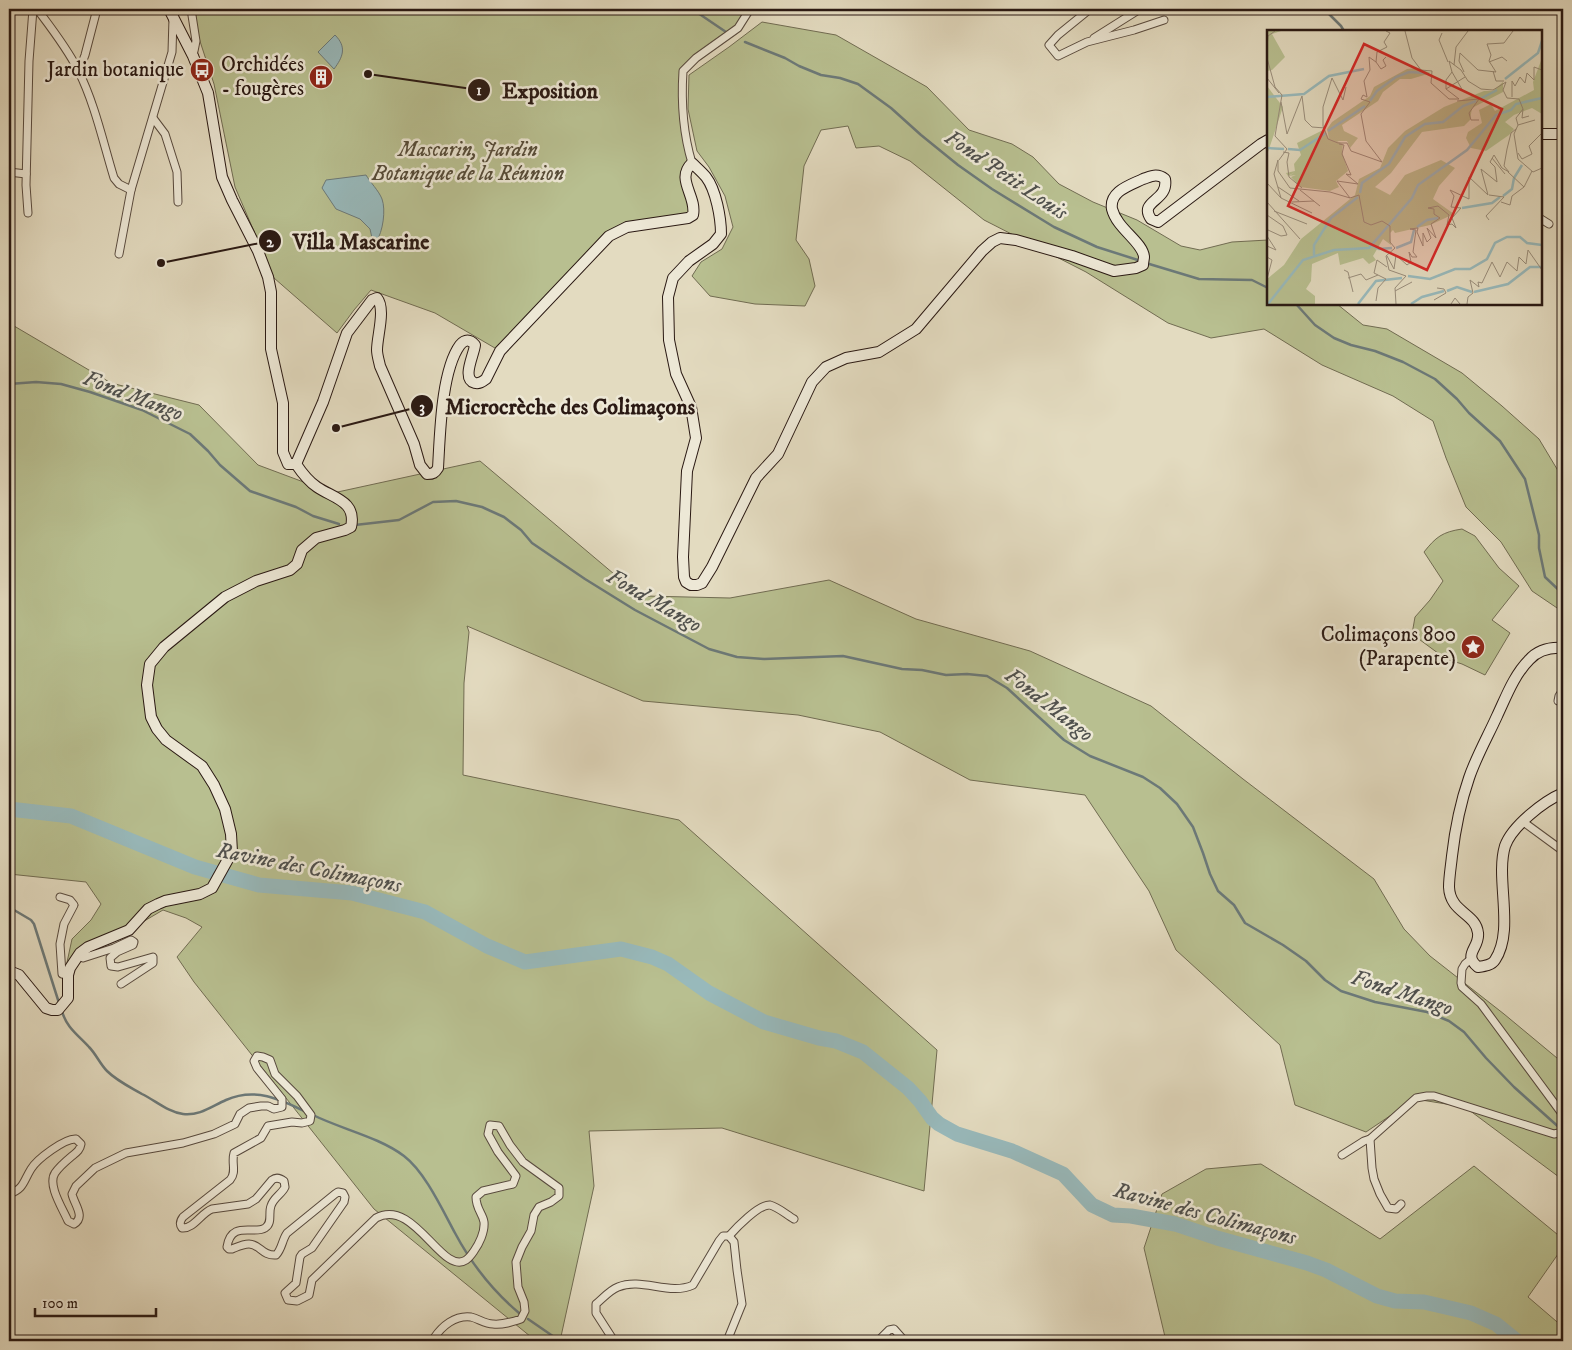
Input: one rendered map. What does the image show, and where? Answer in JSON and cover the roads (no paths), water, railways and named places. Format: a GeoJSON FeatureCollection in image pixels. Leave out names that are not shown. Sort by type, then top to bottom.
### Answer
{"type":"FeatureCollection","features":[{"type":"Feature","properties":{"kind":"main road"},"geometry":{"type":"LineString","coordinates":[[171,13],[193,56],[208,93],[222,176],[268,278],[270,292],[270,349],[283,403],[282,452],[288,464],[296,464]]}},
{"type":"Feature","properties":{"kind":"main road"},"geometry":{"type":"LineString","coordinates":[[1542,134],[1563,134]]}},
{"type":"Feature","properties":{"kind":"main road"},"geometry":{"type":"LineString","coordinates":[[296,464],[323,402],[347,333],[372,300],[377,298],[380,302],[381,315],[377,353],[380,366],[414,444],[420,465],[427,474],[436,472],[438,468],[443,403],[450,369],[458,347],[464,341],[473,342],[475,345],[468,371],[469,377],[476,384],[486,379],[500,350],[609,236],[627,227],[688,218],[693,215],[695,208],[684,176],[686,168],[692,163],[706,177],[712,188],[721,220],[721,234],[713,244],[689,260],[673,278],[668,297],[669,340],[676,374],[691,406],[696,438],[687,471],[683,557],[686,582],[691,585],[697,585],[702,583],[712,567],[756,478],[778,454],[812,382],[826,367],[846,358],[879,352],[916,329],[982,251],[1000,238],[1016,240],[1072,256],[1114,271],[1136,268],[1144,260],[1139,246],[1118,223],[1113,214],[1112,204],[1115,196],[1122,189],[1153,175],[1160,175],[1165,179],[1166,186],[1163,192],[1148,207],[1147,211],[1151,219],[1158,222],[1267,141]]}},
{"type":"Feature","properties":{"kind":"main road"},"geometry":{"type":"LineString","coordinates":[[9,970],[19,975],[46,1008],[58,1010],[68,998],[68,975],[70,968],[80,953],[88,947],[129,930],[148,909],[158,904],[200,894],[212,888],[232,852],[231,834],[225,809],[214,785],[202,766],[166,740],[157,729],[151,717],[147,684],[150,664],[164,648],[225,597],[256,581],[290,570],[297,564],[302,550],[316,538],[351,527],[353,518],[350,509],[344,501],[317,487],[303,476],[296,464]]}},
{"type":"Feature","properties":{"kind":"main road"},"geometry":{"type":"LineString","coordinates":[[1563,648],[1552,647],[1539,652],[1529,660],[1511,685],[1469,777],[1461,806],[1454,835],[1449,887],[1453,902],[1476,925],[1478,940],[1471,954],[1478,967],[1491,964],[1495,960],[1502,943],[1504,922],[1502,865],[1511,834],[1522,821],[1563,793]]}},
{"type":"Feature","properties":{"kind":"street"},"geometry":{"type":"LineString","coordinates":[[28,213],[26,174],[29,61],[33,9]]}},
{"type":"Feature","properties":{"kind":"street"},"geometry":{"type":"LineString","coordinates":[[37,9],[65,47],[79,71],[95,111],[114,178],[119,184],[131,190]]}},
{"type":"Feature","properties":{"kind":"street"},"geometry":{"type":"LineString","coordinates":[[79,71],[97,9]]}},
{"type":"Feature","properties":{"kind":"street"},"geometry":{"type":"LineString","coordinates":[[191,9],[196,41],[193,56]]}},
{"type":"Feature","properties":{"kind":"street"},"geometry":{"type":"LineString","coordinates":[[692,163],[687,145],[681,100],[682,71],[696,58],[738,28],[750,9]]}},
{"type":"Feature","properties":{"kind":"street"},"geometry":{"type":"LineString","coordinates":[[1090,9],[1058,35],[1049,45],[1058,56],[1087,42],[1140,9]]}},
{"type":"Feature","properties":{"kind":"street"},"geometry":{"type":"LineString","coordinates":[[119,254],[131,190],[172,52],[171,13]]}},
{"type":"Feature","properties":{"kind":"street"},"geometry":{"type":"LineString","coordinates":[[1087,42],[1164,20]]}},
{"type":"Feature","properties":{"kind":"street"},"geometry":{"type":"LineString","coordinates":[[153,118],[165,134],[177,172],[178,202]]}},
{"type":"Feature","properties":{"kind":"street"},"geometry":{"type":"LineString","coordinates":[[9,172],[26,174]]}},
{"type":"Feature","properties":{"kind":"street"},"geometry":{"type":"LineString","coordinates":[[1542,220],[1549,224]]}},
{"type":"Feature","properties":{"kind":"street"},"geometry":{"type":"LineString","coordinates":[[1558,701],[1563,690]]}},
{"type":"Feature","properties":{"kind":"street"},"geometry":{"type":"LineString","coordinates":[[1522,821],[1563,851]]}},
{"type":"Feature","properties":{"kind":"street"},"geometry":{"type":"LineString","coordinates":[[60,897],[70,900],[74,905],[64,924],[60,944],[62,974],[68,975]]}},
{"type":"Feature","properties":{"kind":"street"},"geometry":{"type":"LineString","coordinates":[[80,953],[84,958],[131,940],[134,942],[133,945],[117,952],[110,958],[111,966],[118,967],[153,957],[153,963],[121,984]]}},
{"type":"Feature","properties":{"kind":"street"},"geometry":{"type":"LineString","coordinates":[[1472,959],[1462,969],[1462,987],[1481,1004],[1563,1115]]}},
{"type":"Feature","properties":{"kind":"street"},"geometry":{"type":"LineString","coordinates":[[9,1194],[17,1192],[24,1185],[32,1168],[39,1160],[67,1140],[76,1139],[80,1144],[79,1150],[55,1172],[52,1178],[54,1190],[68,1221],[74,1224],[79,1220],[80,1215],[72,1194],[76,1186],[95,1168],[126,1153],[184,1143],[214,1134],[235,1124],[243,1110],[249,1108],[268,1106],[274,1109],[282,1107],[282,1099],[257,1068],[254,1061],[258,1056],[264,1057],[270,1060],[275,1074],[307,1108],[311,1115],[310,1121],[268,1126],[261,1138],[234,1153],[232,1158],[234,1172],[230,1180],[183,1217],[180,1225],[182,1228],[188,1228],[208,1210],[248,1204],[256,1199],[272,1180],[281,1178],[284,1180],[285,1187],[271,1206],[270,1220],[267,1226],[261,1229],[239,1231],[231,1236],[227,1247],[232,1249],[251,1244],[266,1254],[276,1255],[279,1252],[283,1238],[287,1234],[335,1194],[338,1192],[343,1193],[346,1197],[344,1202],[312,1248],[300,1257],[296,1283],[285,1293],[288,1300],[297,1301],[309,1296],[312,1280],[376,1218],[384,1213],[396,1214],[410,1222],[450,1260],[461,1262],[467,1260],[477,1247],[483,1231],[484,1221],[476,1206],[476,1197],[484,1191],[514,1184],[516,1176],[498,1152],[488,1134],[490,1125],[499,1126],[523,1162],[558,1188],[559,1196],[539,1207],[534,1215],[531,1231],[522,1246],[516,1262],[518,1287],[524,1302],[525,1311],[521,1319],[507,1324],[496,1325],[471,1318],[460,1318],[448,1323],[440,1330],[434,1338],[435,1341]]}},
{"type":"Feature","properties":{"kind":"street"},"geometry":{"type":"LineString","coordinates":[[1342,1155],[1370,1139],[1416,1098],[1427,1096],[1442,1098],[1554,1134],[1563,1132]]}},
{"type":"Feature","properties":{"kind":"street"},"geometry":{"type":"LineString","coordinates":[[1370,1139],[1372,1168],[1380,1194],[1388,1208],[1396,1209],[1401,1204]]}},
{"type":"Feature","properties":{"kind":"street"},"geometry":{"type":"LineString","coordinates":[[729,1236],[738,1225],[762,1206],[773,1206],[794,1219]]}},
{"type":"Feature","properties":{"kind":"street"},"geometry":{"type":"LineString","coordinates":[[614,1341],[596,1313],[596,1304],[618,1287],[631,1284],[672,1288],[685,1288],[693,1285],[719,1241],[723,1236],[729,1236]]}},
{"type":"Feature","properties":{"kind":"street"},"geometry":{"type":"LineString","coordinates":[[727,1341],[742,1304],[734,1242],[729,1236]]}},
{"type":"Feature","properties":{"kind":"street"},"geometry":{"type":"LineString","coordinates":[[878,1341],[889,1330],[894,1330],[903,1341]]}},
{"type":"Feature","properties":{"kind":"water"},"geometry":{"type":"Polygon","coordinates":[[[335,35],[339,39],[342,52],[340,60],[334,69],[318,52],[335,35]]]}},
{"type":"Feature","properties":{"kind":"water"},"geometry":{"type":"Polygon","coordinates":[[[366,175],[379,193],[383,204],[382,227],[376,242],[372,238],[370,229],[360,219],[336,209],[322,188],[326,180],[366,175]]]}},
{"type":"Feature","properties":{"kind":"waterway","name":"Fond Petit Louis"},"geometry":{"type":"LineString","coordinates":[[692,9],[726,32]]}},
{"type":"Feature","properties":{"kind":"waterway"},"geometry":{"type":"LineString","coordinates":[[1324,9],[1343,30]]}},
{"type":"Feature","properties":{"kind":"waterway","name":"Fond Petit Louis"},"geometry":{"type":"LineString","coordinates":[[745,42],[821,75],[840,78],[858,84],[891,108],[958,165],[992,189],[1054,227],[1097,247],[1141,261]]}},
{"type":"Feature","properties":{"kind":"waterway","name":"Fond Petit Louis"},"geometry":{"type":"LineString","coordinates":[[1146,263],[1199,279],[1252,280],[1267,288]]}},
{"type":"Feature","properties":{"kind":"waterway","name":"Fond Petit Louis"},"geometry":{"type":"LineString","coordinates":[[1297,305],[1315,325],[1334,338],[1403,362],[1435,379],[1500,441],[1525,479],[1539,535],[1539,548],[1545,577],[1563,594]]}},
{"type":"Feature","properties":{"kind":"waterway","name":"Fond Mango"},"geometry":{"type":"LineString","coordinates":[[9,384],[36,382],[61,384],[142,410],[190,434],[220,465],[250,491],[296,507],[313,516],[339,524]]}},
{"type":"Feature","properties":{"kind":"waterway","name":"Fond Mango"},"geometry":{"type":"LineString","coordinates":[[355,525],[399,520],[433,502],[456,501],[482,507],[504,517],[521,530],[532,543],[585,579],[635,610],[709,649],[737,657],[764,659],[843,656],[902,669],[922,670],[946,675],[967,674],[987,676],[1007,688],[1064,740],[1090,756],[1143,777],[1160,788],[1177,804],[1193,827],[1218,891],[1234,905],[1245,923],[1306,961],[1325,980],[1341,991],[1375,1002],[1427,1012],[1449,1021],[1464,1032],[1514,1087],[1562,1130]]}},
{"type":"Feature","properties":{"kind":"waterway","name":"Ravine des Colimaçons"},"geometry":{"type":"LineString","coordinates":[[9,809],[71,816],[195,867],[259,885],[352,893],[425,912],[487,946],[525,962],[621,949],[652,957],[668,964],[709,993],[764,1022],[836,1041],[863,1052],[908,1088],[939,1124],[957,1134],[1012,1151],[1063,1174],[1092,1205],[1113,1215],[1131,1216],[1175,1224],[1217,1238],[1307,1263],[1326,1270],[1377,1296],[1395,1301],[1424,1302],[1471,1313],[1496,1324],[1517,1341]]}},
{"type":"Feature","properties":{"kind":"waterway"},"geometry":{"type":"LineString","coordinates":[[9,907],[31,920],[34,924],[59,1003]]}},
{"type":"Feature","properties":{"kind":"waterway"},"geometry":{"type":"LineString","coordinates":[[62,1011],[69,1026],[111,1075],[172,1111],[183,1114],[195,1114],[237,1096],[257,1095],[277,1099],[306,1112]]}},
{"type":"Feature","properties":{"kind":"waterway"},"geometry":{"type":"LineString","coordinates":[[313,1115],[372,1138],[394,1149],[412,1163],[432,1192],[475,1266],[500,1295],[519,1313]]}},
{"type":"Feature","properties":{"kind":"waterway"},"geometry":{"type":"LineString","coordinates":[[528,1319],[560,1341]]}},
{"type":"Feature","properties":{"kind":"place","name":"Jardin botanique"},"geometry":{"type":"Point","coordinates":[202,70]}},
{"type":"Feature","properties":{"kind":"place","name":"Exposition"},"geometry":{"type":"Point","coordinates":[368,74]}},
{"type":"Feature","properties":{"kind":"place","name":"Orchidées - fougères"},"geometry":{"type":"Point","coordinates":[321,77]}},
{"type":"Feature","properties":{"kind":"place","name":"Villa Mascarine"},"geometry":{"type":"Point","coordinates":[161,263]}},
{"type":"Feature","properties":{"kind":"place","name":"Microcrèche des Colimaçons"},"geometry":{"type":"Point","coordinates":[336,428]}},
{"type":"Feature","properties":{"kind":"place","name":"Colimaçons 800 (Parapente)"},"geometry":{"type":"Point","coordinates":[1473,647]}},
{"type":"Feature","properties":{"kind":"park label","name":"Mascarin, Jardin Botanique de la Réunion"},"geometry":{"type":"Point","coordinates":[468,162]}}]}
